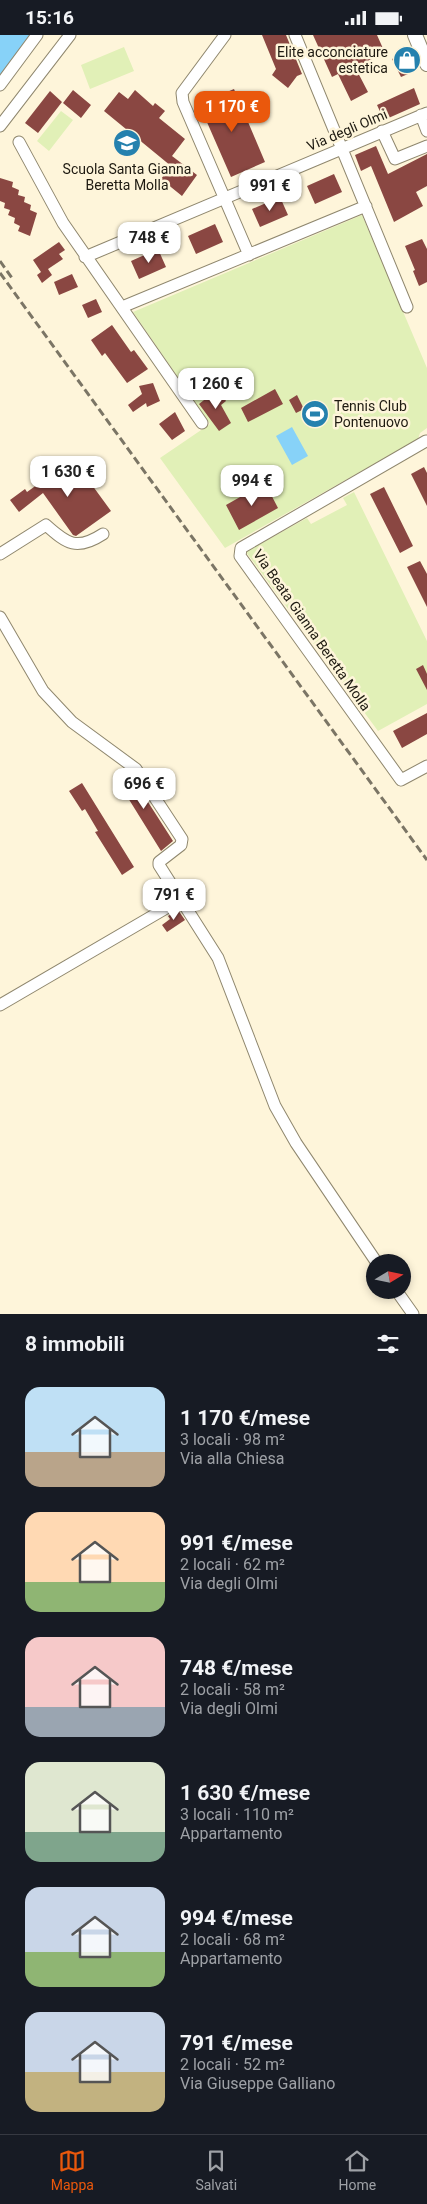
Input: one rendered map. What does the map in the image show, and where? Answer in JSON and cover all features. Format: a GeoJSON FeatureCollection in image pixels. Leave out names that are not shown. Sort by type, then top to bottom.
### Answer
{"type":"FeatureCollection","features":[{"type":"Feature","properties":{"kind":"main road"},"geometry":{"type":"LineString","coordinates":[[415,35],[427,64]]}},
{"type":"Feature","properties":{"kind":"street"},"geometry":{"type":"LineString","coordinates":[[0,85],[37,35]]}},
{"type":"Feature","properties":{"kind":"street"},"geometry":{"type":"LineString","coordinates":[[0,126],[70,35]]}},
{"type":"Feature","properties":{"kind":"street"},"geometry":{"type":"LineString","coordinates":[[225,35],[182,93],[183,102],[248,255]]}},
{"type":"Feature","properties":{"kind":"street"},"geometry":{"type":"LineString","coordinates":[[295,35],[407,307]]}},
{"type":"Feature","properties":{"kind":"street"},"geometry":{"type":"LineString","coordinates":[[424,114],[427,131]]}},
{"type":"Feature","properties":{"kind":"street","name":"Via degli Olmi"},"geometry":{"type":"LineString","coordinates":[[86,257],[424,114]]}},
{"type":"Feature","properties":{"kind":"street"},"geometry":{"type":"LineString","coordinates":[[382,131],[395,159],[427,146]]}},
{"type":"Feature","properties":{"kind":"street"},"geometry":{"type":"LineString","coordinates":[[19,142],[63,223],[202,423]]}},
{"type":"Feature","properties":{"kind":"street"},"geometry":{"type":"LineString","coordinates":[[122,307],[366,206]]}},
{"type":"Feature","properties":{"kind":"street","name":"Via Beata Gianna Beretta Molla"},"geometry":{"type":"LineString","coordinates":[[426,441],[241,547],[240,556],[401,780],[427,766]]}},
{"type":"Feature","properties":{"kind":"street"},"geometry":{"type":"LineString","coordinates":[[0,554],[46,525],[59,537],[76,545],[91,542],[103,534]]}},
{"type":"Feature","properties":{"kind":"street"},"geometry":{"type":"LineString","coordinates":[[0,617],[43,691],[72,722],[136,769],[182,839],[181,845],[159,862],[180,900],[218,958],[275,1105],[296,1143],[372,1254]]}},
{"type":"Feature","properties":{"kind":"street"},"geometry":{"type":"LineString","coordinates":[[0,1005],[180,900]]}},
{"type":"Feature","properties":{"kind":"street"},"geometry":{"type":"LineString","coordinates":[[402,1299],[413,1314]]}},
{"type":"Feature","properties":{"kind":"green space"},"geometry":{"type":"Polygon","coordinates":[[[124,47],[134,71],[90,89],[81,65],[124,47]]]}},
{"type":"Feature","properties":{"kind":"green space"},"geometry":{"type":"Polygon","coordinates":[[[61,111],[73,120],[49,151],[37,141],[61,111]]]}},
{"type":"Feature","properties":{"kind":"green space","name":"Tennis Club Pontenuovo"},"geometry":{"type":"Polygon","coordinates":[[[362,215],[427,368],[427,428],[420,433],[418,439],[225,548],[160,458],[210,424],[133,312],[362,215]]]}},
{"type":"Feature","properties":{"kind":"green space"},"geometry":{"type":"Polygon","coordinates":[[[354,492],[427,641],[427,704],[378,731],[246,552],[307,518],[311,524],[347,505],[343,498],[354,492]]]}},
{"type":"Feature","properties":{"kind":"water"},"geometry":{"type":"Polygon","coordinates":[[[0,35],[31,35],[0,76],[0,35]]]}},
{"type":"Feature","properties":{"kind":"water"},"geometry":{"type":"Polygon","coordinates":[[[292,427],[308,456],[292,465],[276,436],[292,427]]]}},
{"type":"Feature","properties":{"kind":"building"},"geometry":{"type":"Polygon","coordinates":[[[262,35],[286,35],[302,74],[297,76],[288,88],[272,75],[276,69],[262,35]]]}},
{"type":"Feature","properties":{"kind":"building"},"geometry":{"type":"Polygon","coordinates":[[[313,35],[377,35],[385,53],[355,67],[368,92],[351,101],[338,74],[332,77],[313,35]]]}},
{"type":"Feature","properties":{"kind":"building"},"geometry":{"type":"Polygon","coordinates":[[[406,52],[415,71],[401,77],[392,59],[406,52]]]}},
{"type":"Feature","properties":{"kind":"building"},"geometry":{"type":"Polygon","coordinates":[[[414,88],[420,104],[384,120],[377,105],[414,88]]]}},
{"type":"Feature","properties":{"kind":"building"},"geometry":{"type":"Polygon","coordinates":[[[234,89],[265,162],[231,177],[199,104],[234,89]]]}},
{"type":"Feature","properties":{"kind":"building"},"geometry":{"type":"Polygon","coordinates":[[[73,90],[91,105],[81,118],[63,103],[73,90]]]}},
{"type":"Feature","properties":{"kind":"building"},"geometry":{"type":"Polygon","coordinates":[[[135,90],[153,106],[155,103],[165,111],[159,118],[185,139],[172,156],[197,175],[182,196],[161,179],[171,166],[104,111],[119,92],[128,99],[135,90]]]}},
{"type":"Feature","properties":{"kind":"building"},"geometry":{"type":"Polygon","coordinates":[[[50,91],[62,102],[38,133],[25,123],[50,91]]]}},
{"type":"Feature","properties":{"kind":"building"},"geometry":{"type":"Polygon","coordinates":[[[376,146],[388,174],[427,154],[427,186],[416,192],[423,206],[394,222],[371,166],[361,171],[355,155],[376,146]]]}},
{"type":"Feature","properties":{"kind":"building"},"geometry":{"type":"Polygon","coordinates":[[[334,174],[342,192],[315,204],[307,186],[334,174]]]}},
{"type":"Feature","properties":{"kind":"building"},"geometry":{"type":"Polygon","coordinates":[[[0,178],[13,182],[12,187],[19,190],[18,195],[25,197],[24,202],[31,205],[30,210],[37,213],[30,236],[18,231],[20,226],[14,223],[15,218],[8,215],[10,210],[4,208],[5,203],[0,201],[0,178]]]}},
{"type":"Feature","properties":{"kind":"building"},"geometry":{"type":"Polygon","coordinates":[[[280,197],[288,215],[260,227],[252,209],[280,197]]]}},
{"type":"Feature","properties":{"kind":"building"},"geometry":{"type":"Polygon","coordinates":[[[215,224],[223,242],[196,254],[188,236],[215,224]]]}},
{"type":"Feature","properties":{"kind":"building"},"geometry":{"type":"Polygon","coordinates":[[[422,239],[427,249],[427,282],[419,286],[413,271],[415,270],[405,246],[422,239]]]}},
{"type":"Feature","properties":{"kind":"building"},"geometry":{"type":"Polygon","coordinates":[[[59,242],[65,250],[59,254],[63,259],[48,269],[52,275],[42,283],[37,275],[41,272],[33,260],[59,242]]]}},
{"type":"Feature","properties":{"kind":"building"},"geometry":{"type":"Polygon","coordinates":[[[158,249],[166,267],[139,279],[131,261],[158,249]]]}},
{"type":"Feature","properties":{"kind":"building"},"geometry":{"type":"Polygon","coordinates":[[[72,274],[78,287],[59,295],[54,282],[72,274]]]}},
{"type":"Feature","properties":{"kind":"building"},"geometry":{"type":"Polygon","coordinates":[[[96,299],[102,312],[88,318],[82,305],[96,299]]]}},
{"type":"Feature","properties":{"kind":"building"},"geometry":{"type":"Polygon","coordinates":[[[112,325],[131,352],[134,350],[148,369],[127,383],[105,353],[102,356],[91,340],[112,325]]]}},
{"type":"Feature","properties":{"kind":"building"},"geometry":{"type":"Polygon","coordinates":[[[153,383],[160,401],[147,407],[146,403],[133,412],[128,405],[142,394],[139,386],[153,383]]]}},
{"type":"Feature","properties":{"kind":"building"},"geometry":{"type":"Polygon","coordinates":[[[218,389],[226,401],[221,405],[231,423],[219,431],[199,404],[218,389]]]}},
{"type":"Feature","properties":{"kind":"building"},"geometry":{"type":"Polygon","coordinates":[[[275,389],[283,404],[248,422],[241,408],[275,389]]]}},
{"type":"Feature","properties":{"kind":"building"},"geometry":{"type":"Polygon","coordinates":[[[297,395],[304,409],[296,413],[289,400],[297,395]]]}},
{"type":"Feature","properties":{"kind":"building"},"geometry":{"type":"Polygon","coordinates":[[[175,412],[185,431],[172,440],[159,424],[175,412]]]}},
{"type":"Feature","properties":{"kind":"building"},"geometry":{"type":"Polygon","coordinates":[[[73,459],[111,511],[76,536],[73,535],[43,493],[19,512],[10,500],[25,489],[27,492],[73,459]]]}},
{"type":"Feature","properties":{"kind":"building"},"geometry":{"type":"Polygon","coordinates":[[[424,467],[427,473],[427,506],[411,474],[424,467]]]}},
{"type":"Feature","properties":{"kind":"building"},"geometry":{"type":"Polygon","coordinates":[[[265,483],[278,508],[239,530],[226,505],[265,483]]]}},
{"type":"Feature","properties":{"kind":"building"},"geometry":{"type":"Polygon","coordinates":[[[384,487],[413,546],[400,553],[370,494],[384,487]]]}},
{"type":"Feature","properties":{"kind":"building"},"geometry":{"type":"Polygon","coordinates":[[[420,561],[427,574],[427,607],[407,567],[420,561]]]}},
{"type":"Feature","properties":{"kind":"building"},"geometry":{"type":"Polygon","coordinates":[[[423,665],[427,674],[427,690],[416,669],[423,665]]]}},
{"type":"Feature","properties":{"kind":"building"},"geometry":{"type":"Polygon","coordinates":[[[427,713],[427,734],[402,748],[393,731],[427,713]]]}},
{"type":"Feature","properties":{"kind":"building"},"geometry":{"type":"Polygon","coordinates":[[[125,770],[130,774],[173,841],[161,851],[115,777],[125,770]]]}},
{"type":"Feature","properties":{"kind":"building"},"geometry":{"type":"Polygon","coordinates":[[[82,783],[134,867],[122,875],[95,832],[98,831],[85,809],[82,811],[69,791],[82,783]]]}},
{"type":"Feature","properties":{"kind":"building"},"geometry":{"type":"Polygon","coordinates":[[[178,910],[185,920],[167,932],[162,925],[170,919],[168,916],[178,910]]]}},
{"type":"Feature","properties":{"kind":"railway"},"geometry":{"type":"LineString","coordinates":[[0,261],[12,278]]}},
{"type":"Feature","properties":{"kind":"railway"},"geometry":{"type":"LineString","coordinates":[[0,273],[427,860]]}},
{"type":"Feature","properties":{"kind":"place","name":"Elite acconciature estetica"},"geometry":{"type":"Point","coordinates":[407,60]}},
{"type":"Feature","properties":{"kind":"place","name":"Scuola Santa Gianna Beretta Molla"},"geometry":{"type":"Point","coordinates":[127,143]}},
{"type":"Feature","properties":{"kind":"place","name":"Tennis Club Pontenuovo"},"geometry":{"type":"Point","coordinates":[315,414]}}]}
